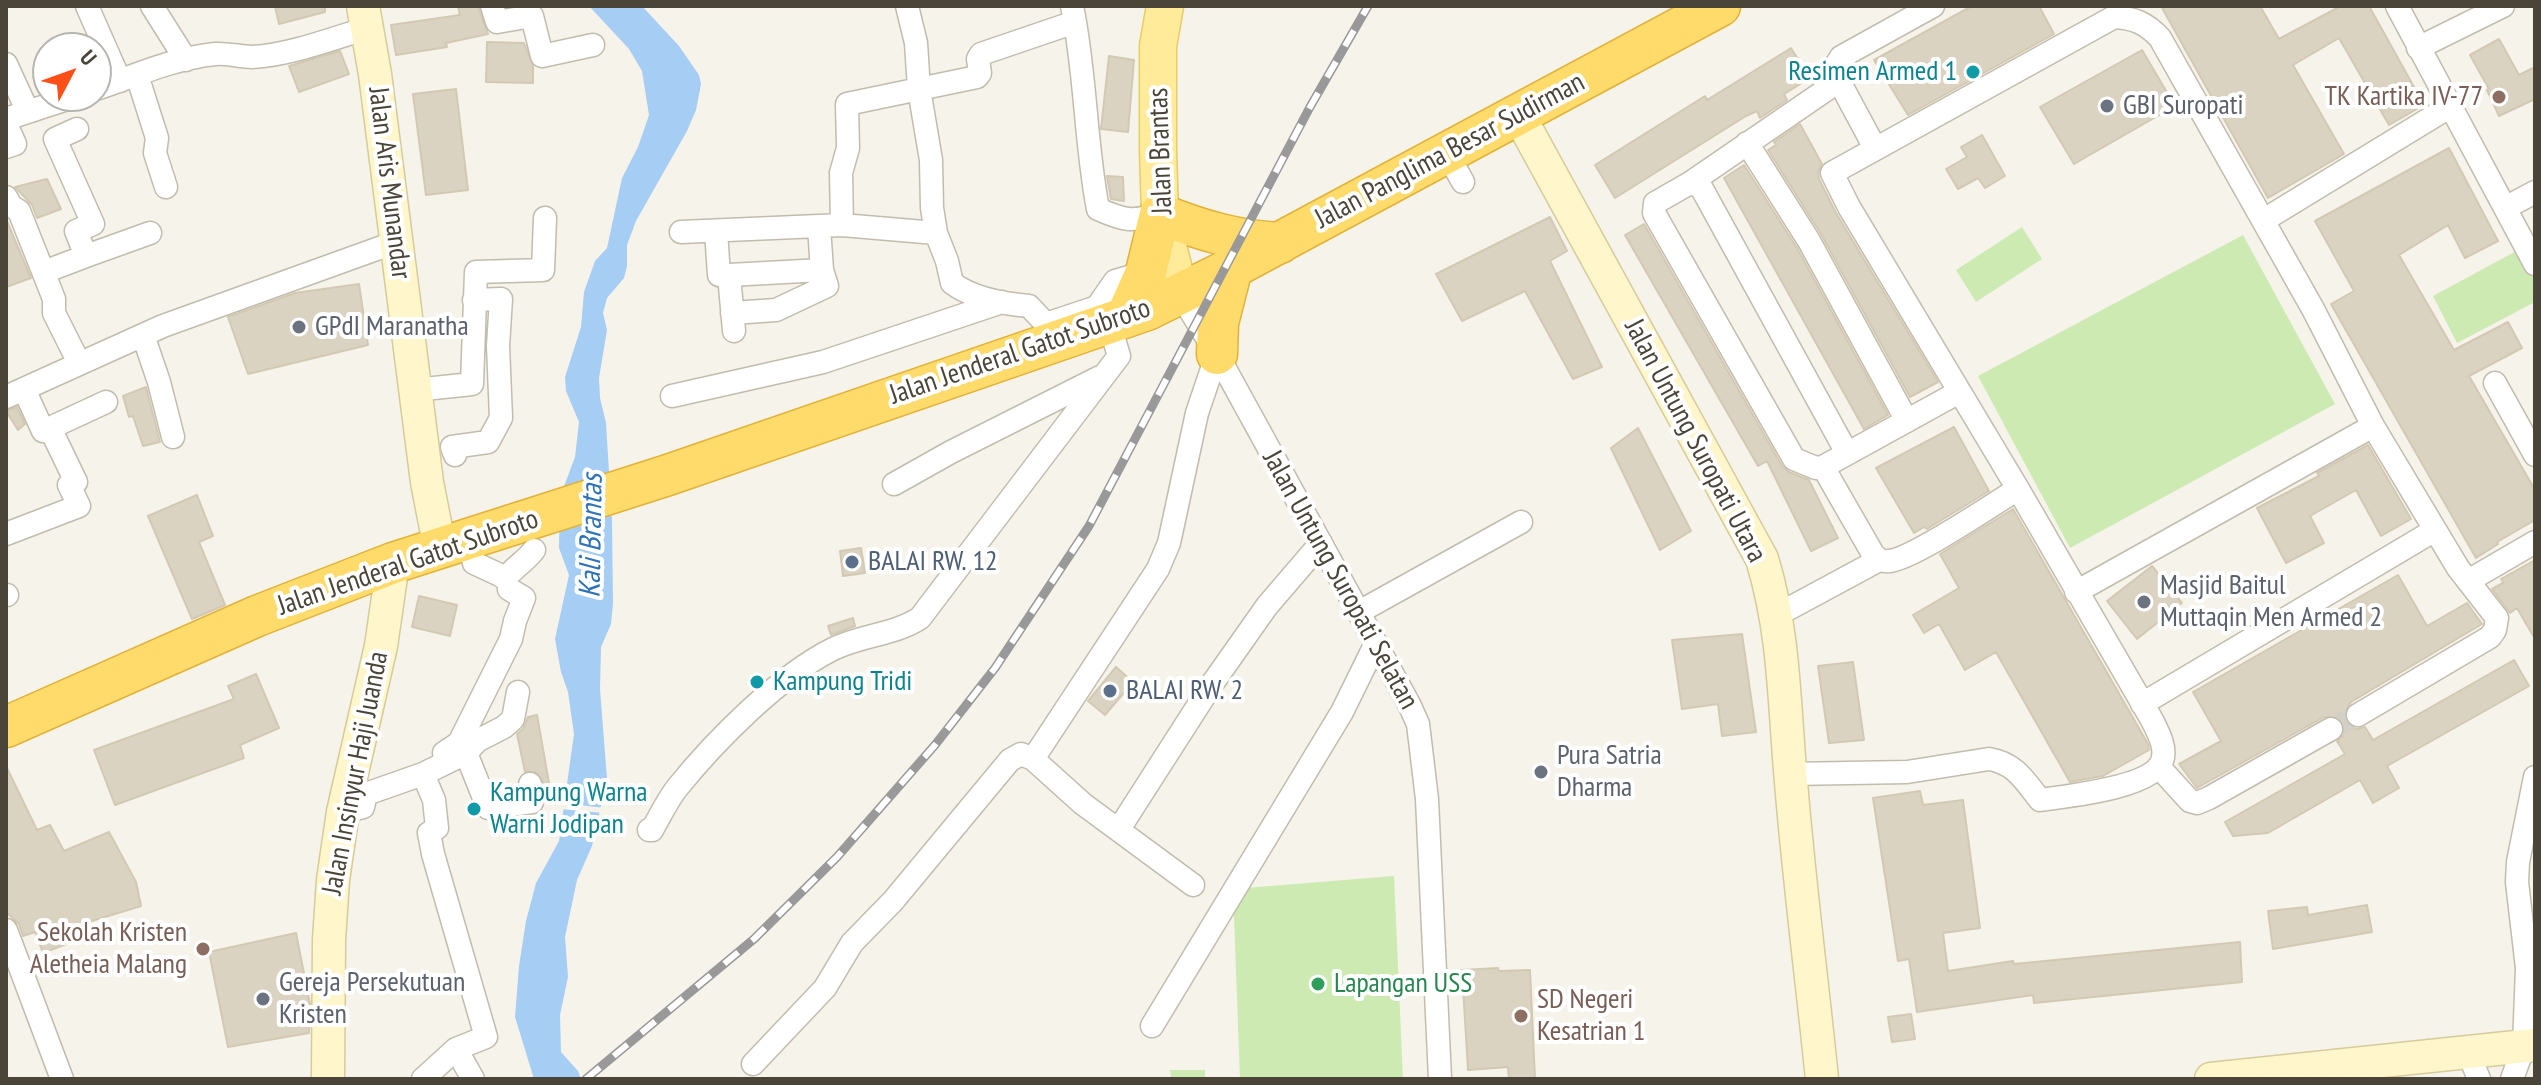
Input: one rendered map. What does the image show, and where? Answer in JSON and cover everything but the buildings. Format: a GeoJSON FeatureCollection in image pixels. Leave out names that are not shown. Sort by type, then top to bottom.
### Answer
{"type":"FeatureCollection","features":[{"type":"Feature","properties":{"kind":"highway","name":"Jalan Panglima Besar Sudirman"},"geometry":{"type":"LineString","coordinates":[[1142,303],[1232,268],[1280,243],[1454,167],[1518,114],[1720,6]]}},
{"type":"Feature","properties":{"kind":"highway"},"geometry":{"type":"LineString","coordinates":[[1217,354],[1179,318],[1142,303],[1160,214],[1213,234],[1253,242],[1280,243]]}},
{"type":"Feature","properties":{"kind":"highway"},"geometry":{"type":"LineString","coordinates":[[1217,354],[1220,313],[1232,268]]}},
{"type":"Feature","properties":{"kind":"highway","name":"Jalan Jenderal Gatot Subroto"},"geometry":{"type":"LineString","coordinates":[[6,727],[257,616],[393,563],[454,545],[540,533],[668,475],[1142,303]]}},
{"type":"Feature","properties":{"kind":"main road","name":"Jalan Brantas"},"geometry":{"type":"LineString","coordinates":[[1160,214],[1158,46],[1165,6]]}},
{"type":"Feature","properties":{"kind":"street"},"geometry":{"type":"LineString","coordinates":[[87,6],[128,78],[157,138],[155,153],[166,187]]}},
{"type":"Feature","properties":{"kind":"street"},"geometry":{"type":"LineString","coordinates":[[152,6],[186,60]]}},
{"type":"Feature","properties":{"kind":"street"},"geometry":{"type":"LineString","coordinates":[[492,6],[497,22],[532,16],[542,56],[593,45]]}},
{"type":"Feature","properties":{"kind":"street"},"geometry":{"type":"LineString","coordinates":[[649,830],[652,830],[677,788],[714,747],[799,670],[833,649],[862,637],[906,627],[920,618],[1119,356],[1142,303],[1115,281],[1097,307],[1046,324],[1029,306],[1002,302],[952,283],[936,233],[931,160],[919,89],[916,43],[907,6]]}},
{"type":"Feature","properties":{"kind":"street"},"geometry":{"type":"LineString","coordinates":[[1875,148],[1839,81],[1836,65],[1841,57],[1933,6]]}},
{"type":"Feature","properties":{"kind":"street"},"geometry":{"type":"LineString","coordinates":[[2397,6],[2535,264]]}},
{"type":"Feature","properties":{"kind":"street"},"geometry":{"type":"LineString","coordinates":[[2418,48],[2503,6]]}},
{"type":"Feature","properties":{"kind":"street"},"geometry":{"type":"LineString","coordinates":[[729,275],[733,322],[776,310],[827,286],[822,270],[848,148],[847,104],[977,77],[981,54],[1073,10],[1085,89],[1089,161],[1098,209],[1124,220],[1136,221],[1160,214]]}},
{"type":"Feature","properties":{"kind":"street"},"geometry":{"type":"LineString","coordinates":[[1790,774],[1907,772],[1989,759],[2002,761],[2014,768],[2040,800],[2146,777],[2159,767],[2164,750],[2159,733],[1833,179],[1833,170],[2114,17],[2130,12],[2160,38],[2264,220],[2373,426],[2458,568],[2497,618],[2490,637],[2358,715]]}},
{"type":"Feature","properties":{"kind":"street"},"geometry":{"type":"LineString","coordinates":[[112,84],[215,54],[250,57],[307,46],[365,17]]}},
{"type":"Feature","properties":{"kind":"street","name":"Jalan Aris Munandar"},"geometry":{"type":"LineString","coordinates":[[365,17],[427,482],[454,545]]}},
{"type":"Feature","properties":{"kind":"street"},"geometry":{"type":"LineString","coordinates":[[6,64],[28,112]]}},
{"type":"Feature","properties":{"kind":"street"},"geometry":{"type":"LineString","coordinates":[[1839,81],[1690,183],[1655,203],[1654,213],[1794,459],[1816,468],[1823,467],[1959,392]]}},
{"type":"Feature","properties":{"kind":"street"},"geometry":{"type":"LineString","coordinates":[[2264,220],[2449,107]]}},
{"type":"Feature","properties":{"kind":"street"},"geometry":{"type":"LineString","coordinates":[[6,147],[15,144],[6,121],[32,111]]}},
{"type":"Feature","properties":{"kind":"street","name":"Jalan Untung Suropati Utara"},"geometry":{"type":"LineString","coordinates":[[1518,114],[1559,208],[1762,559],[1777,615],[1785,675],[1790,774],[1822,1079]]}},
{"type":"Feature","properties":{"kind":"street"},"geometry":{"type":"LineString","coordinates":[[77,129],[55,139],[93,224],[76,231],[86,256]]}},
{"type":"Feature","properties":{"kind":"street"},"geometry":{"type":"LineString","coordinates":[[1747,143],[1809,241],[1907,421]]}},
{"type":"Feature","properties":{"kind":"street"},"geometry":{"type":"LineString","coordinates":[[1690,183],[1701,187],[1847,453]]}},
{"type":"Feature","properties":{"kind":"street"},"geometry":{"type":"LineString","coordinates":[[2505,208],[2535,192]]}},
{"type":"Feature","properties":{"kind":"street"},"geometry":{"type":"LineString","coordinates":[[6,197],[11,206],[19,211],[54,299],[54,313],[79,363]]}},
{"type":"Feature","properties":{"kind":"street"},"geometry":{"type":"LineString","coordinates":[[415,390],[472,384],[476,272],[543,270],[545,218]]}},
{"type":"Feature","properties":{"kind":"street"},"geometry":{"type":"LineString","coordinates":[[681,232],[831,226],[936,233]]}},
{"type":"Feature","properties":{"kind":"street"},"geometry":{"type":"LineString","coordinates":[[716,231],[719,275],[822,270]]}},
{"type":"Feature","properties":{"kind":"street"},"geometry":{"type":"LineString","coordinates":[[44,272],[150,233]]}},
{"type":"Feature","properties":{"kind":"street"},"geometry":{"type":"LineString","coordinates":[[106,402],[43,431],[15,393],[143,335],[249,293],[396,242]]}},
{"type":"Feature","properties":{"kind":"street"},"geometry":{"type":"LineString","coordinates":[[455,455],[452,447],[488,442],[501,418],[498,346],[501,299],[474,300]]}},
{"type":"Feature","properties":{"kind":"street"},"geometry":{"type":"LineString","coordinates":[[672,396],[823,362],[1002,302]]}},
{"type":"Feature","properties":{"kind":"street"},"geometry":{"type":"LineString","coordinates":[[143,335],[173,437]]}},
{"type":"Feature","properties":{"kind":"street"},"geometry":{"type":"LineString","coordinates":[[1033,759],[1097,665],[1164,556],[1197,413],[1217,354]]}},
{"type":"Feature","properties":{"kind":"street","name":"Jalan Untung Suropati Selatan"},"geometry":{"type":"LineString","coordinates":[[1217,354],[1418,724],[1427,799],[1440,1079]]}},
{"type":"Feature","properties":{"kind":"street"},"geometry":{"type":"LineString","coordinates":[[894,484],[1105,375]]}},
{"type":"Feature","properties":{"kind":"street"},"geometry":{"type":"LineString","coordinates":[[2495,383],[2535,455]]}},
{"type":"Feature","properties":{"kind":"street"},"geometry":{"type":"LineString","coordinates":[[2076,592],[2373,426]]}},
{"type":"Feature","properties":{"kind":"street"},"geometry":{"type":"LineString","coordinates":[[6,534],[79,506],[69,485],[76,482],[50,428]]}},
{"type":"Feature","properties":{"kind":"street"},"geometry":{"type":"LineString","coordinates":[[1823,467],[1879,560]]}},
{"type":"Feature","properties":{"kind":"street"},"geometry":{"type":"LineString","coordinates":[[1777,615],[1879,560],[1889,561],[1911,554],[2018,489]]}},
{"type":"Feature","properties":{"kind":"street"},"geometry":{"type":"LineString","coordinates":[[1359,612],[1521,522]]}},
{"type":"Feature","properties":{"kind":"street"},"geometry":{"type":"LineString","coordinates":[[2142,704],[2435,530]]}},
{"type":"Feature","properties":{"kind":"street"},"geometry":{"type":"LineString","coordinates":[[505,581],[516,565],[528,558],[540,533]]}},
{"type":"Feature","properties":{"kind":"street"},"geometry":{"type":"LineString","coordinates":[[2468,581],[2535,542]]}},
{"type":"Feature","properties":{"kind":"street"},"geometry":{"type":"LineString","coordinates":[[1119,829],[1212,684],[1258,619],[1321,543]]}},
{"type":"Feature","properties":{"kind":"street"},"geometry":{"type":"LineString","coordinates":[[423,1079],[456,1049],[486,1037],[433,854],[429,833],[437,828],[431,769],[445,752],[459,743],[511,639],[524,598],[454,545]]}},
{"type":"Feature","properties":{"kind":"street","name":"Jalan Insinyur Haji Juanda"},"geometry":{"type":"LineString","coordinates":[[328,1079],[329,940],[333,880],[343,812],[381,646],[393,563]]}},
{"type":"Feature","properties":{"kind":"street"},"geometry":{"type":"LineString","coordinates":[[1152,1026],[1342,712],[1376,643]]}},
{"type":"Feature","properties":{"kind":"street"},"geometry":{"type":"LineString","coordinates":[[343,812],[363,807],[366,794],[466,753],[477,741],[504,727],[513,719],[518,692]]}},
{"type":"Feature","properties":{"kind":"street"},"geometry":{"type":"LineString","coordinates":[[2159,767],[2190,801],[2197,803],[2331,729]]}},
{"type":"Feature","properties":{"kind":"street"},"geometry":{"type":"LineString","coordinates":[[466,753],[488,808],[532,802],[530,784]]}},
{"type":"Feature","properties":{"kind":"street"},"geometry":{"type":"LineString","coordinates":[[753,1064],[825,988],[852,943],[893,901],[1010,760],[1021,754],[1033,759],[1083,804],[1193,885]]}},
{"type":"Feature","properties":{"kind":"street"},"geometry":{"type":"LineString","coordinates":[[2512,1079],[2530,1045],[2527,968],[2517,882],[2526,861],[2535,777]]}},
{"type":"Feature","properties":{"kind":"street"},"geometry":{"type":"LineString","coordinates":[[6,930],[62,1079]]}},
{"type":"Feature","properties":{"kind":"street"},"geometry":{"type":"LineString","coordinates":[[2211,1079],[2474,1066],[2530,1045]]}},
{"type":"Feature","properties":{"kind":"street"},"geometry":{"type":"LineString","coordinates":[[456,1049],[473,1079]]}},
{"type":"Feature","properties":{"kind":"green space"},"geometry":{"type":"Polygon","coordinates":[[[2022,227],[2042,259],[1976,302],[1956,270],[2022,227]]]}},
{"type":"Feature","properties":{"kind":"green space"},"geometry":{"type":"Polygon","coordinates":[[[2243,235],[2335,404],[2070,548],[1978,376],[2243,235]]]}},
{"type":"Feature","properties":{"kind":"green space"},"geometry":{"type":"Polygon","coordinates":[[[2520,249],[2535,275],[2535,302],[2457,343],[2433,296],[2520,249]]]}},
{"type":"Feature","properties":{"kind":"green space","name":"Lapangan USS"},"geometry":{"type":"Polygon","coordinates":[[[1394,876],[1403,1079],[1240,1079],[1233,889],[1394,876]]]}},
{"type":"Feature","properties":{"kind":"green space"},"geometry":{"type":"Polygon","coordinates":[[[1170,1070],[1205,1070],[1205,1079],[1171,1079],[1170,1070]]]}},
{"type":"Feature","properties":{"kind":"water","name":"Kali Brantas"},"geometry":{"type":"Polygon","coordinates":[[[589,6],[642,6],[679,46],[699,75],[701,84],[696,110],[687,131],[636,221],[627,245],[624,278],[607,298],[603,313],[607,330],[599,378],[606,423],[613,603],[611,624],[601,647],[600,689],[607,779],[592,846],[577,880],[565,937],[568,977],[560,1015],[561,1052],[581,1079],[534,1079],[515,1017],[519,966],[536,883],[559,841],[574,734],[555,639],[569,575],[559,548],[560,497],[575,457],[579,422],[566,391],[565,377],[581,327],[584,292],[595,261],[607,248],[622,178],[638,147],[649,115],[642,71],[629,49],[589,6]]]}},
{"type":"Feature","properties":{"kind":"pier"},"geometry":{"type":"Polygon","coordinates":[[[561,803],[605,808],[603,813],[560,809],[561,803]]]}},
{"type":"Feature","properties":{"kind":"tunnel"},"geometry":{"type":"LineString","coordinates":[[2331,729],[2358,715]]}},
{"type":"Feature","properties":{"kind":"railway"},"geometry":{"type":"LineString","coordinates":[[586,1079],[754,939],[837,857],[935,745],[995,668],[1089,526],[1310,107],[1368,6]]}},
{"type":"Feature","properties":{"kind":"place","name":"Resimen Armed 1"},"geometry":{"type":"Point","coordinates":[1973,72]}},
{"type":"Feature","properties":{"kind":"place","name":"TK Kartika IV-77"},"geometry":{"type":"Point","coordinates":[2499,97]}},
{"type":"Feature","properties":{"kind":"place","name":"GBI Suropati"},"geometry":{"type":"Point","coordinates":[2107,106]}},
{"type":"Feature","properties":{"kind":"place","name":"GPdI Maranatha"},"geometry":{"type":"Point","coordinates":[299,327]}},
{"type":"Feature","properties":{"kind":"place","name":"BALAI RW. 12"},"geometry":{"type":"Point","coordinates":[852,562]}},
{"type":"Feature","properties":{"kind":"place","name":"Masjid Baitul Muttaqin Men Armed 2"},"geometry":{"type":"Point","coordinates":[2144,602]}},
{"type":"Feature","properties":{"kind":"place","name":"Kampung Tridi"},"geometry":{"type":"Point","coordinates":[757,682]}},
{"type":"Feature","properties":{"kind":"place","name":"BALAI RW. 2"},"geometry":{"type":"Point","coordinates":[1110,691]}},
{"type":"Feature","properties":{"kind":"place","name":"Pura Satria Dharma"},"geometry":{"type":"Point","coordinates":[1541,772]}},
{"type":"Feature","properties":{"kind":"place","name":"Kampung Warna Warni Jodipan"},"geometry":{"type":"Point","coordinates":[474,809]}},
{"type":"Feature","properties":{"kind":"place","name":"Sekolah Kristen Aletheia Malang"},"geometry":{"type":"Point","coordinates":[203,949]}},
{"type":"Feature","properties":{"kind":"place","name":"Lapangan USS"},"geometry":{"type":"Point","coordinates":[1318,984]}},
{"type":"Feature","properties":{"kind":"place","name":"Gereja Persekutuan Kristen"},"geometry":{"type":"Point","coordinates":[263,999]}},
{"type":"Feature","properties":{"kind":"place","name":"SD Negeri Kesatrian 1"},"geometry":{"type":"Point","coordinates":[1521,1016]}}]}
